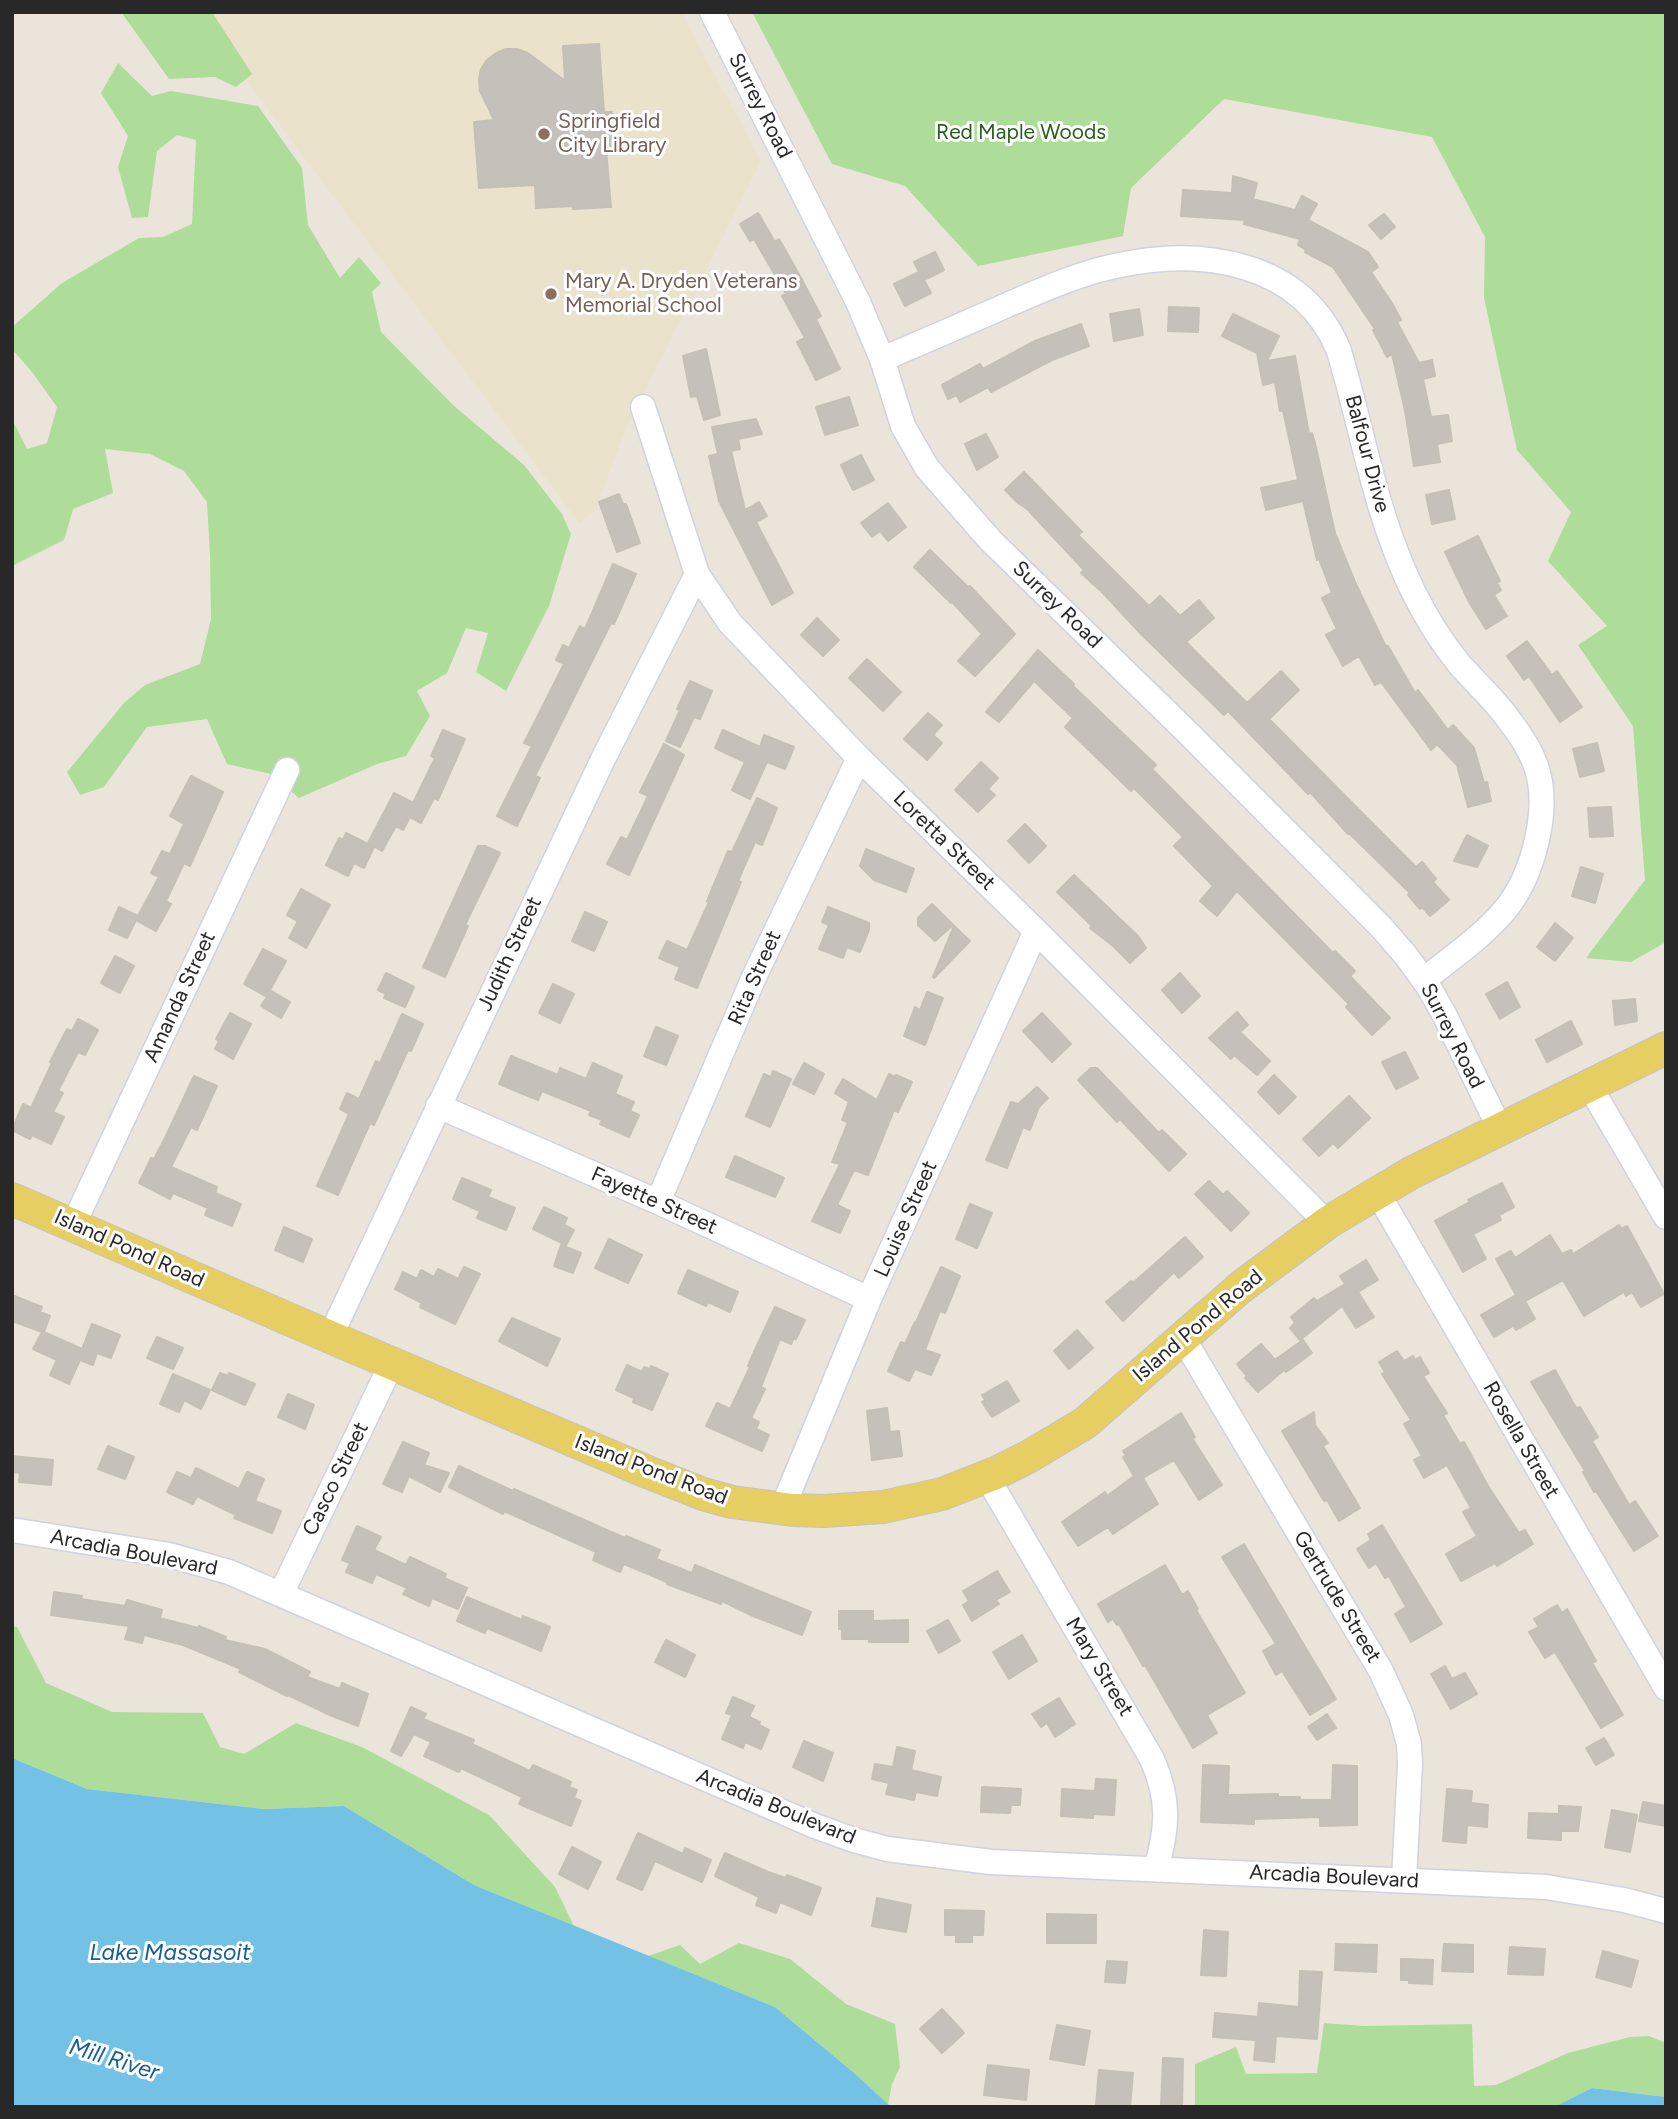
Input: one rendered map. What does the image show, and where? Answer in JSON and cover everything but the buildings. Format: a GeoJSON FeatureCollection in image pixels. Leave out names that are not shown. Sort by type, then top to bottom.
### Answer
{"type":"FeatureCollection","features":[{"type":"Feature","properties":{"kind":"main road","name":"Island Pond Road"},"geometry":{"type":"LineString","coordinates":[[12,1199],[703,1494],[732,1503],[782,1509],[824,1511],[883,1507],[942,1494],[987,1477],[1028,1457],[1085,1423],[1241,1287],[1327,1223],[1421,1167],[1666,1048]]}},
{"type":"Feature","properties":{"kind":"street","name":"Surrey Road"},"geometry":{"type":"LineString","coordinates":[[712,12],[858,302],[882,359],[903,426],[927,468],[991,541],[1382,928],[1424,980],[1444,1014],[1500,1129]]}},
{"type":"Feature","properties":{"kind":"street","name":"Balfour Drive"},"geometry":{"type":"LineString","coordinates":[[882,359],[1054,285],[1095,271],[1135,262],[1211,260],[1241,265],[1281,282],[1318,314],[1339,351],[1383,516],[1402,568],[1429,621],[1450,652],[1518,732],[1532,755],[1540,782],[1541,813],[1536,841],[1528,870],[1516,897],[1488,927],[1424,980]]}},
{"type":"Feature","properties":{"kind":"street","name":"Loretta Street"},"geometry":{"type":"LineString","coordinates":[[643,407],[697,574],[722,613],[859,758],[1327,1223]]}},
{"type":"Feature","properties":{"kind":"street","name":"Judith Street"},"geometry":{"type":"LineString","coordinates":[[330,1337],[603,759],[697,574]]}},
{"type":"Feature","properties":{"kind":"street","name":"Rita Street"},"geometry":{"type":"LineString","coordinates":[[658,1202],[754,976],[859,758]]}},
{"type":"Feature","properties":{"kind":"street","name":"Amanda Street"},"geometry":{"type":"LineString","coordinates":[[73,1225],[287,770]]}},
{"type":"Feature","properties":{"kind":"street","name":"Louise Street"},"geometry":{"type":"LineString","coordinates":[[782,1509],[869,1299],[1036,931]]}},
{"type":"Feature","properties":{"kind":"street"},"geometry":{"type":"LineString","coordinates":[[1589,1086],[1666,1217]]}},
{"type":"Feature","properties":{"kind":"street","name":"Fayette Street"},"geometry":{"type":"LineString","coordinates":[[438,1106],[658,1202],[869,1299]]}},
{"type":"Feature","properties":{"kind":"street","name":"Rosella Street"},"geometry":{"type":"LineString","coordinates":[[1377,1192],[1666,1688]]}},
{"type":"Feature","properties":{"kind":"street","name":"Gertrude Street"},"geometry":{"type":"LineString","coordinates":[[1183,1338],[1381,1671],[1395,1700],[1407,1736],[1410,1758],[1404,1880]]}},
{"type":"Feature","properties":{"kind":"street","name":"Casco Street"},"geometry":{"type":"LineString","coordinates":[[281,1594],[392,1363]]}},
{"type":"Feature","properties":{"kind":"street","name":"Mary Street"},"geometry":{"type":"LineString","coordinates":[[987,1477],[1152,1759],[1162,1786],[1166,1812],[1166,1829],[1156,1869]]}},
{"type":"Feature","properties":{"kind":"street","name":"Arcadia Boulevard"},"geometry":{"type":"LineString","coordinates":[[12,1530],[190,1560],[229,1572],[771,1808],[854,1840],[904,1852],[991,1862],[1546,1887],[1624,1900],[1666,1911]]}},
{"type":"Feature","properties":{"kind":"shaded area","name":"Mary A. Dryden Veterans Memorial School"},"geometry":{"type":"Polygon","coordinates":[[[195,12],[681,12],[761,161],[627,427],[594,512],[579,523],[195,12]]]}},
{"type":"Feature","properties":{"kind":"green space"},"geometry":{"type":"Polygon","coordinates":[[[121,12],[212,12],[252,74],[236,87],[215,77],[169,79],[121,12]]]}},
{"type":"Feature","properties":{"kind":"green space","name":"Red Maple Woods"},"geometry":{"type":"Polygon","coordinates":[[[1666,12],[1666,942],[1631,962],[1586,958],[1645,880],[1633,726],[1578,645],[1607,626],[1548,561],[1571,512],[1517,450],[1484,298],[1485,237],[1432,137],[1224,99],[1131,188],[1123,236],[978,266],[905,186],[832,164],[753,14],[1666,12]]]}},
{"type":"Feature","properties":{"kind":"green space"},"geometry":{"type":"Polygon","coordinates":[[[118,63],[152,96],[171,91],[258,106],[302,168],[308,225],[340,278],[359,257],[381,283],[372,292],[381,332],[453,405],[524,465],[562,514],[571,534],[549,606],[506,691],[476,672],[488,633],[466,628],[447,673],[417,691],[430,716],[406,756],[377,764],[299,798],[271,774],[227,764],[207,719],[147,727],[104,787],[80,795],[67,772],[124,703],[145,685],[200,664],[211,619],[207,502],[184,471],[150,454],[105,449],[113,493],[73,509],[64,540],[12,566],[12,419],[27,449],[47,443],[57,407],[12,349],[12,327],[62,283],[139,238],[163,237],[192,224],[196,140],[177,135],[157,151],[148,217],[132,218],[118,167],[128,136],[101,93],[118,63]]]}},
{"type":"Feature","properties":{"kind":"green space"},"geometry":{"type":"Polygon","coordinates":[[[12,1626],[17,1627],[46,1683],[112,1712],[203,1713],[220,1747],[244,1754],[296,1723],[362,1747],[489,1815],[555,1887],[574,1926],[474,1885],[344,1806],[264,1809],[87,1789],[12,1758],[12,1626]]]}},
{"type":"Feature","properties":{"kind":"green space"},"geometry":{"type":"Polygon","coordinates":[[[739,1943],[790,1959],[846,2004],[895,2024],[900,2067],[892,2084],[888,2105],[775,2007],[648,1956],[680,1945],[700,1964],[739,1943]]]}},
{"type":"Feature","properties":{"kind":"green space"},"geometry":{"type":"Polygon","coordinates":[[[1324,2023],[1364,2026],[1472,2024],[1474,2086],[1496,2085],[1568,2053],[1630,2037],[1649,2036],[1666,2043],[1666,2097],[1592,2088],[1554,2107],[1195,2107],[1195,2064],[1236,2047],[1246,2074],[1317,2073],[1324,2023]]]}},
{"type":"Feature","properties":{"kind":"water","name":"Lake Massasoit"},"geometry":{"type":"Polygon","coordinates":[[[12,1758],[87,1789],[264,1809],[344,1806],[474,1885],[775,2007],[891,2107],[12,2107],[12,1758]]]}},
{"type":"Feature","properties":{"kind":"water"},"geometry":{"type":"Polygon","coordinates":[[[1592,2088],[1666,2097],[1666,2107],[1554,2107],[1592,2088]]]}},
{"type":"Feature","properties":{"kind":"place","name":"Springfield City Library"},"geometry":{"type":"Point","coordinates":[544,134]}},
{"type":"Feature","properties":{"kind":"place","name":"Mary A. Dryden Veterans Memorial School"},"geometry":{"type":"Point","coordinates":[551,294]}},
{"type":"Feature","properties":{"kind":"water label","name":"Mill River"},"geometry":{"type":"Point","coordinates":[114,2060]}}]}
